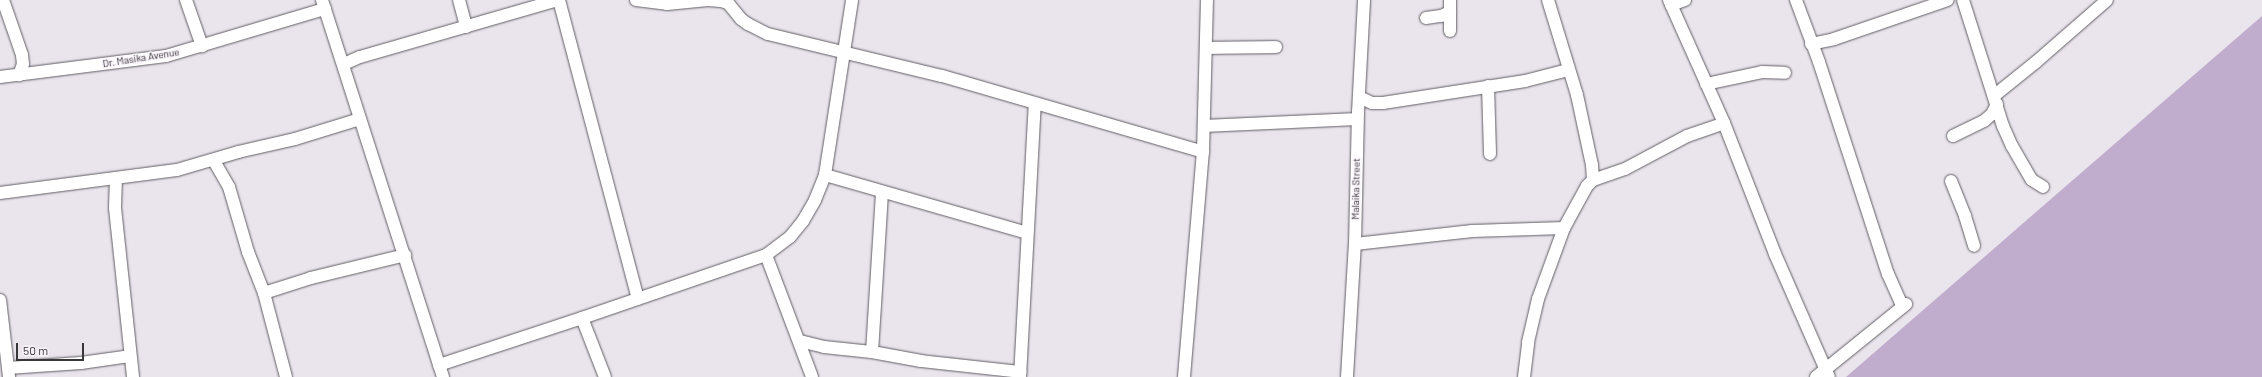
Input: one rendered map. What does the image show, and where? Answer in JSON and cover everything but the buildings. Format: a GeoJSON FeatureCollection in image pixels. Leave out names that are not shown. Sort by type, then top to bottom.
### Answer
{"type":"FeatureCollection","features":[{"type":"Feature","properties":{"kind":"street"},"geometry":{"type":"LineString","coordinates":[[3,0],[22,55],[23,64],[19,75]]}},
{"type":"Feature","properties":{"kind":"street"},"geometry":{"type":"LineString","coordinates":[[186,0],[202,46]]}},
{"type":"Feature","properties":{"kind":"street"},"geometry":{"type":"LineString","coordinates":[[459,0],[466,27]]}},
{"type":"Feature","properties":{"kind":"street"},"geometry":{"type":"LineString","coordinates":[[344,64],[360,57],[558,0],[638,299]]}},
{"type":"Feature","properties":{"kind":"street"},"geometry":{"type":"LineString","coordinates":[[636,0],[667,4],[708,0],[721,1],[728,3],[741,19],[748,24],[768,34],[942,76],[1203,152]]}},
{"type":"Feature","properties":{"kind":"street"},"geometry":{"type":"LineString","coordinates":[[439,365],[766,255],[790,237],[803,221],[815,200],[825,175],[852,0]]}},
{"type":"Feature","properties":{"kind":"street"},"geometry":{"type":"LineString","coordinates":[[1184,377],[1203,152],[1207,0]]}},
{"type":"Feature","properties":{"kind":"street","name":"Malaika Street"},"geometry":{"type":"LineString","coordinates":[[1347,377],[1355,244],[1358,115],[1364,0]]}},
{"type":"Feature","properties":{"kind":"street"},"geometry":{"type":"LineString","coordinates":[[1524,377],[1528,342],[1538,299],[1564,228],[1592,180],[1592,165],[1577,95],[1568,70],[1548,0]]}},
{"type":"Feature","properties":{"kind":"street"},"geometry":{"type":"LineString","coordinates":[[1685,0],[1670,2],[1724,123],[1824,374],[1904,305],[1888,274],[1796,0]]}},
{"type":"Feature","properties":{"kind":"street"},"geometry":{"type":"LineString","coordinates":[[1811,44],[1834,39],[1948,0]]}},
{"type":"Feature","properties":{"kind":"street"},"geometry":{"type":"LineString","coordinates":[[1963,0],[2003,126],[2017,157],[2032,180],[2044,187]]}},
{"type":"Feature","properties":{"kind":"street"},"geometry":{"type":"LineString","coordinates":[[1953,136],[1984,121],[1992,114],[1996,100],[2036,62],[2107,0]]}},
{"type":"Feature","properties":{"kind":"street"},"geometry":{"type":"LineString","coordinates":[[323,5],[344,64],[360,119],[443,377]]}},
{"type":"Feature","properties":{"kind":"street","name":"Dr. Masika Avenue"},"geometry":{"type":"LineString","coordinates":[[0,77],[166,56],[202,46],[323,5]]}},
{"type":"Feature","properties":{"kind":"street"},"geometry":{"type":"LineString","coordinates":[[1426,18],[1441,16],[1450,6]]}},
{"type":"Feature","properties":{"kind":"street"},"geometry":{"type":"LineString","coordinates":[[1450,6],[1450,31]]}},
{"type":"Feature","properties":{"kind":"street"},"geometry":{"type":"LineString","coordinates":[[1206,48],[1276,47]]}},
{"type":"Feature","properties":{"kind":"street"},"geometry":{"type":"LineString","coordinates":[[1204,126],[1358,115],[1372,103],[1525,81],[1568,70]]}},
{"type":"Feature","properties":{"kind":"street"},"geometry":{"type":"LineString","coordinates":[[1706,84],[1762,72],[1785,72]]}},
{"type":"Feature","properties":{"kind":"street"},"geometry":{"type":"LineString","coordinates":[[1488,86],[1490,154]]}},
{"type":"Feature","properties":{"kind":"street"},"geometry":{"type":"LineString","coordinates":[[1359,96],[1372,103]]}},
{"type":"Feature","properties":{"kind":"street"},"geometry":{"type":"LineString","coordinates":[[800,341],[824,347],[872,352],[921,361],[1020,374],[1027,233],[1036,104]]}},
{"type":"Feature","properties":{"kind":"street"},"geometry":{"type":"LineString","coordinates":[[0,193],[177,170],[214,161],[238,152],[295,139],[360,119]]}},
{"type":"Feature","properties":{"kind":"street"},"geometry":{"type":"LineString","coordinates":[[1592,180],[1625,169],[1687,136],[1724,123]]}},
{"type":"Feature","properties":{"kind":"street"},"geometry":{"type":"LineString","coordinates":[[214,161],[230,186],[248,252],[264,293],[286,377]]}},
{"type":"Feature","properties":{"kind":"street"},"geometry":{"type":"LineString","coordinates":[[825,175],[1027,233]]}},
{"type":"Feature","properties":{"kind":"street"},"geometry":{"type":"LineString","coordinates":[[116,178],[115,208],[133,377]]}},
{"type":"Feature","properties":{"kind":"street"},"geometry":{"type":"LineString","coordinates":[[1951,181],[1966,216],[1974,246]]}},
{"type":"Feature","properties":{"kind":"street"},"geometry":{"type":"LineString","coordinates":[[872,352],[882,192]]}},
{"type":"Feature","properties":{"kind":"street"},"geometry":{"type":"LineString","coordinates":[[1355,244],[1472,231],[1564,228]]}},
{"type":"Feature","properties":{"kind":"street"},"geometry":{"type":"LineString","coordinates":[[264,293],[311,278],[405,255]]}},
{"type":"Feature","properties":{"kind":"street"},"geometry":{"type":"LineString","coordinates":[[766,255],[800,341],[812,377]]}},
{"type":"Feature","properties":{"kind":"street"},"geometry":{"type":"LineString","coordinates":[[0,300],[2,337],[9,373],[130,356]]}},
{"type":"Feature","properties":{"kind":"street"},"geometry":{"type":"LineString","coordinates":[[582,318],[604,377]]}},
{"type":"Feature","properties":{"kind":"shaded area"},"geometry":{"type":"Polygon","coordinates":[[[2262,16],[2262,377],[1846,377],[2262,16]]]}}]}
